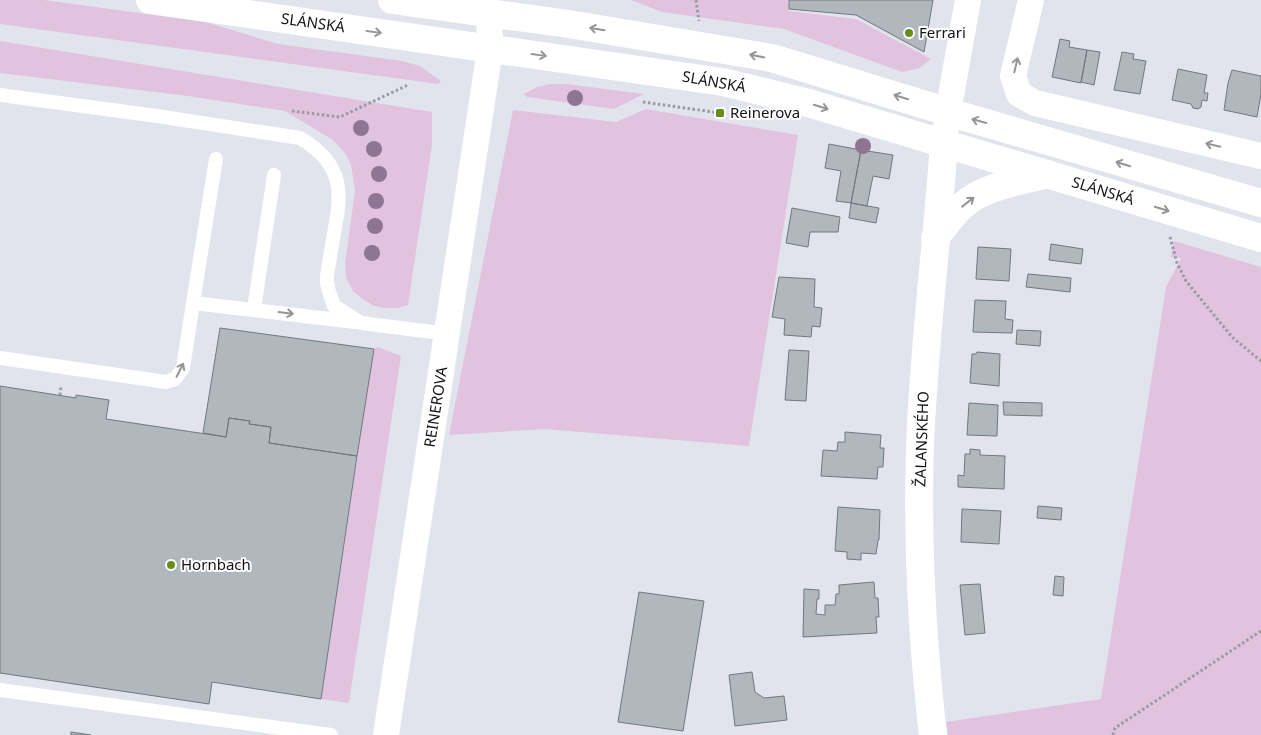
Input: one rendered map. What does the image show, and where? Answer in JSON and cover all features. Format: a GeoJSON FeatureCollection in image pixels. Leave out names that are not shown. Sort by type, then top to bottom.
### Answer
{"type":"FeatureCollection","features":[{"type":"Feature","properties":{"kind":"main road","name":"SLÁNSKÁ"},"geometry":{"type":"LineString","coordinates":[[150,0],[722,82],[805,102],[1261,238]]}},
{"type":"Feature","properties":{"kind":"main road"},"geometry":{"type":"LineString","coordinates":[[392,0],[490,6],[635,35],[772,58],[948,112],[1261,203]]}},
{"type":"Feature","properties":{"kind":"main road","name":"ŽALANSKÉHO"},"geometry":{"type":"LineString","coordinates":[[933,735],[925,663],[920,558],[920,484],[922,408],[944,143]]}},
{"type":"Feature","properties":{"kind":"main road"},"geometry":{"type":"LineString","coordinates":[[935,238],[952,216],[977,196],[1012,183],[1048,174]]}},
{"type":"Feature","properties":{"kind":"street"},"geometry":{"type":"LineString","coordinates":[[944,143],[968,0]]}},
{"type":"Feature","properties":{"kind":"street"},"geometry":{"type":"LineString","coordinates":[[1031,0],[1013,76],[1019,94],[1035,103],[1261,156]]}},
{"type":"Feature","properties":{"kind":"street","name":"REINEROVA"},"geometry":{"type":"LineString","coordinates":[[386,735],[490,48],[490,6]]}},
{"type":"Feature","properties":{"kind":"lane"},"geometry":{"type":"LineString","coordinates":[[0,95],[288,136],[300,138],[314,146],[328,160],[336,174],[339,196],[327,282],[334,306],[361,323]]}},
{"type":"Feature","properties":{"kind":"lane"},"geometry":{"type":"LineString","coordinates":[[0,358],[166,382],[175,379],[183,368],[216,160]]}},
{"type":"Feature","properties":{"kind":"lane"},"geometry":{"type":"LineString","coordinates":[[254,309],[274,175]]}},
{"type":"Feature","properties":{"kind":"lane"},"geometry":{"type":"LineString","coordinates":[[193,303],[448,334]]}},
{"type":"Feature","properties":{"kind":"lane"},"geometry":{"type":"LineString","coordinates":[[0,690],[331,735]]}},
{"type":"Feature","properties":{"kind":"path"},"geometry":{"type":"LineString","coordinates":[[696,0],[699,21]]}},
{"type":"Feature","properties":{"kind":"path"},"geometry":{"type":"LineString","coordinates":[[292,111],[340,117],[408,85]]}},
{"type":"Feature","properties":{"kind":"path"},"geometry":{"type":"LineString","coordinates":[[643,102],[720,112]]}},
{"type":"Feature","properties":{"kind":"path"},"geometry":{"type":"LineString","coordinates":[[1170,235],[1177,263],[1186,281],[1232,337],[1261,361]]}},
{"type":"Feature","properties":{"kind":"path"},"geometry":{"type":"LineString","coordinates":[[60,395],[61,386]]}},
{"type":"Feature","properties":{"kind":"path"},"geometry":{"type":"LineString","coordinates":[[1113,735],[1115,728],[1261,631]]}},
{"type":"Feature","properties":{"kind":"shaded area"},"geometry":{"type":"Polygon","coordinates":[[[0,0],[44,0],[206,22],[278,44],[402,61],[420,66],[441,81],[438,84],[0,24],[0,0]]]}},
{"type":"Feature","properties":{"kind":"shaded area"},"geometry":{"type":"Polygon","coordinates":[[[631,0],[788,0],[789,11],[856,19],[931,59],[919,68],[902,72],[784,29],[662,12],[631,0]]]}},
{"type":"Feature","properties":{"kind":"shaded area"},"geometry":{"type":"Polygon","coordinates":[[[0,41],[432,112],[432,145],[408,305],[398,308],[374,306],[353,291],[346,277],[345,263],[355,191],[351,165],[345,153],[333,140],[285,111],[188,96],[0,73],[0,41]]]}},
{"type":"Feature","properties":{"kind":"shaded area"},"geometry":{"type":"Polygon","coordinates":[[[550,84],[566,84],[644,94],[614,109],[527,97],[524,94],[537,87],[550,84]]]}},
{"type":"Feature","properties":{"kind":"shaded area"},"geometry":{"type":"Polygon","coordinates":[[[646,109],[798,135],[749,446],[545,429],[449,435],[513,110],[616,122],[646,109]]]}},
{"type":"Feature","properties":{"kind":"shaded area"},"geometry":{"type":"Polygon","coordinates":[[[1174,241],[1261,267],[1261,735],[948,735],[946,722],[1101,699],[1166,287],[1181,258],[1171,257],[1174,241]]]}},
{"type":"Feature","properties":{"kind":"shaded area"},"geometry":{"type":"Polygon","coordinates":[[[378,347],[401,356],[349,703],[321,699],[373,352],[378,347]]]}},
{"type":"Feature","properties":{"kind":"building","name":"Ferrari"},"geometry":{"type":"Polygon","coordinates":[[[789,0],[933,0],[924,52],[856,15],[789,9],[789,0]]]}},
{"type":"Feature","properties":{"kind":"building"},"geometry":{"type":"Polygon","coordinates":[[[1060,39],[1070,41],[1069,47],[1087,50],[1081,83],[1052,77],[1060,39]]]}},
{"type":"Feature","properties":{"kind":"building"},"geometry":{"type":"Polygon","coordinates":[[[1087,50],[1100,52],[1094,85],[1081,82],[1087,50]]]}},
{"type":"Feature","properties":{"kind":"building"},"geometry":{"type":"Polygon","coordinates":[[[1122,52],[1134,54],[1133,59],[1146,61],[1140,94],[1114,90],[1122,52]]]}},
{"type":"Feature","properties":{"kind":"building"},"geometry":{"type":"Polygon","coordinates":[[[1178,69],[1207,75],[1204,93],[1208,93],[1207,101],[1202,100],[1201,107],[1198,109],[1193,108],[1191,104],[1172,100],[1178,69]]]}},
{"type":"Feature","properties":{"kind":"building"},"geometry":{"type":"Polygon","coordinates":[[[1232,70],[1261,76],[1261,94],[1257,117],[1224,110],[1232,70]]]}},
{"type":"Feature","properties":{"kind":"building"},"geometry":{"type":"Polygon","coordinates":[[[829,144],[861,150],[851,203],[836,201],[841,171],[825,168],[829,144]]]}},
{"type":"Feature","properties":{"kind":"building"},"geometry":{"type":"Polygon","coordinates":[[[861,150],[893,155],[889,179],[873,176],[867,206],[851,203],[861,150]]]}},
{"type":"Feature","properties":{"kind":"building"},"geometry":{"type":"Polygon","coordinates":[[[851,203],[879,208],[876,223],[849,218],[851,203]]]}},
{"type":"Feature","properties":{"kind":"building"},"geometry":{"type":"Polygon","coordinates":[[[792,208],[840,217],[838,232],[810,232],[808,247],[786,243],[792,208]]]}},
{"type":"Feature","properties":{"kind":"building"},"geometry":{"type":"Polygon","coordinates":[[[1051,244],[1083,249],[1081,264],[1049,260],[1051,244]]]}},
{"type":"Feature","properties":{"kind":"building"},"geometry":{"type":"Polygon","coordinates":[[[978,247],[1011,249],[1009,281],[976,279],[978,247]]]}},
{"type":"Feature","properties":{"kind":"building"},"geometry":{"type":"Polygon","coordinates":[[[1028,274],[1071,278],[1070,292],[1026,287],[1028,274]]]}},
{"type":"Feature","properties":{"kind":"building"},"geometry":{"type":"Polygon","coordinates":[[[779,277],[815,279],[814,307],[822,308],[820,327],[812,326],[811,337],[784,335],[785,319],[772,317],[779,277]]]}},
{"type":"Feature","properties":{"kind":"building"},"geometry":{"type":"Polygon","coordinates":[[[975,300],[1006,301],[1005,319],[1013,320],[1012,333],[973,332],[975,300]]]}},
{"type":"Feature","properties":{"kind":"building"},"geometry":{"type":"Polygon","coordinates":[[[220,328],[374,349],[357,456],[269,443],[271,427],[249,424],[250,421],[229,418],[226,437],[203,433],[220,328]]]}},
{"type":"Feature","properties":{"kind":"building"},"geometry":{"type":"Polygon","coordinates":[[[1017,330],[1041,331],[1040,346],[1016,344],[1017,330]]]}},
{"type":"Feature","properties":{"kind":"building"},"geometry":{"type":"Polygon","coordinates":[[[789,350],[809,351],[806,401],[785,400],[789,350]]]}},
{"type":"Feature","properties":{"kind":"building"},"geometry":{"type":"Polygon","coordinates":[[[977,352],[1000,354],[999,386],[970,383],[972,354],[977,352]]]}},
{"type":"Feature","properties":{"kind":"building","name":"Hornbach"},"geometry":{"type":"Polygon","coordinates":[[[0,386],[76,398],[76,395],[109,400],[106,419],[226,437],[229,418],[250,421],[249,424],[271,427],[269,443],[357,456],[321,699],[212,682],[209,704],[0,673],[0,386]]]}},
{"type":"Feature","properties":{"kind":"building"},"geometry":{"type":"Polygon","coordinates":[[[1003,402],[1042,403],[1042,416],[1004,415],[1003,402]]]}},
{"type":"Feature","properties":{"kind":"building"},"geometry":{"type":"Polygon","coordinates":[[[969,403],[998,405],[997,436],[967,435],[969,403]]]}},
{"type":"Feature","properties":{"kind":"building"},"geometry":{"type":"Polygon","coordinates":[[[845,432],[881,435],[880,448],[884,448],[883,467],[878,467],[877,479],[821,476],[823,450],[837,451],[838,442],[845,442],[845,432]]]}},
{"type":"Feature","properties":{"kind":"building"},"geometry":{"type":"Polygon","coordinates":[[[970,449],[980,450],[980,455],[1005,456],[1004,489],[958,487],[958,475],[964,476],[965,454],[970,454],[970,449]]]}},
{"type":"Feature","properties":{"kind":"building"},"geometry":{"type":"Polygon","coordinates":[[[1038,506],[1062,508],[1061,520],[1037,518],[1038,506]]]}},
{"type":"Feature","properties":{"kind":"building"},"geometry":{"type":"Polygon","coordinates":[[[838,507],[880,510],[879,540],[876,554],[861,553],[861,560],[847,559],[847,552],[835,551],[838,507]]]}},
{"type":"Feature","properties":{"kind":"building"},"geometry":{"type":"Polygon","coordinates":[[[962,509],[1001,511],[999,544],[961,542],[962,509]]]}},
{"type":"Feature","properties":{"kind":"building"},"geometry":{"type":"Polygon","coordinates":[[[1055,576],[1064,577],[1063,596],[1053,595],[1055,576]]]}},
{"type":"Feature","properties":{"kind":"building"},"geometry":{"type":"Polygon","coordinates":[[[874,582],[875,598],[878,598],[879,617],[876,617],[877,633],[803,637],[804,589],[819,590],[816,614],[825,615],[825,605],[835,605],[836,594],[839,594],[839,585],[874,582]]]}},
{"type":"Feature","properties":{"kind":"building"},"geometry":{"type":"Polygon","coordinates":[[[980,584],[985,633],[965,635],[960,585],[980,584]]]}},
{"type":"Feature","properties":{"kind":"building"},"geometry":{"type":"Polygon","coordinates":[[[639,592],[704,601],[683,731],[618,722],[639,592]]]}},
{"type":"Feature","properties":{"kind":"building"},"geometry":{"type":"Polygon","coordinates":[[[752,672],[755,692],[764,698],[784,696],[787,720],[735,726],[729,675],[752,672]]]}},
{"type":"Feature","properties":{"kind":"building"},"geometry":{"type":"Polygon","coordinates":[[[71,732],[91,735],[71,735],[71,732]]]}},
{"type":"Feature","properties":{"kind":"place","name":"Ferrari"},"geometry":{"type":"Point","coordinates":[909,33]}},
{"type":"Feature","properties":{"kind":"place","name":"Reinerova"},"geometry":{"type":"Point","coordinates":[720,113]}},
{"type":"Feature","properties":{"kind":"place","name":"Hornbach"},"geometry":{"type":"Point","coordinates":[171,565]}}]}
